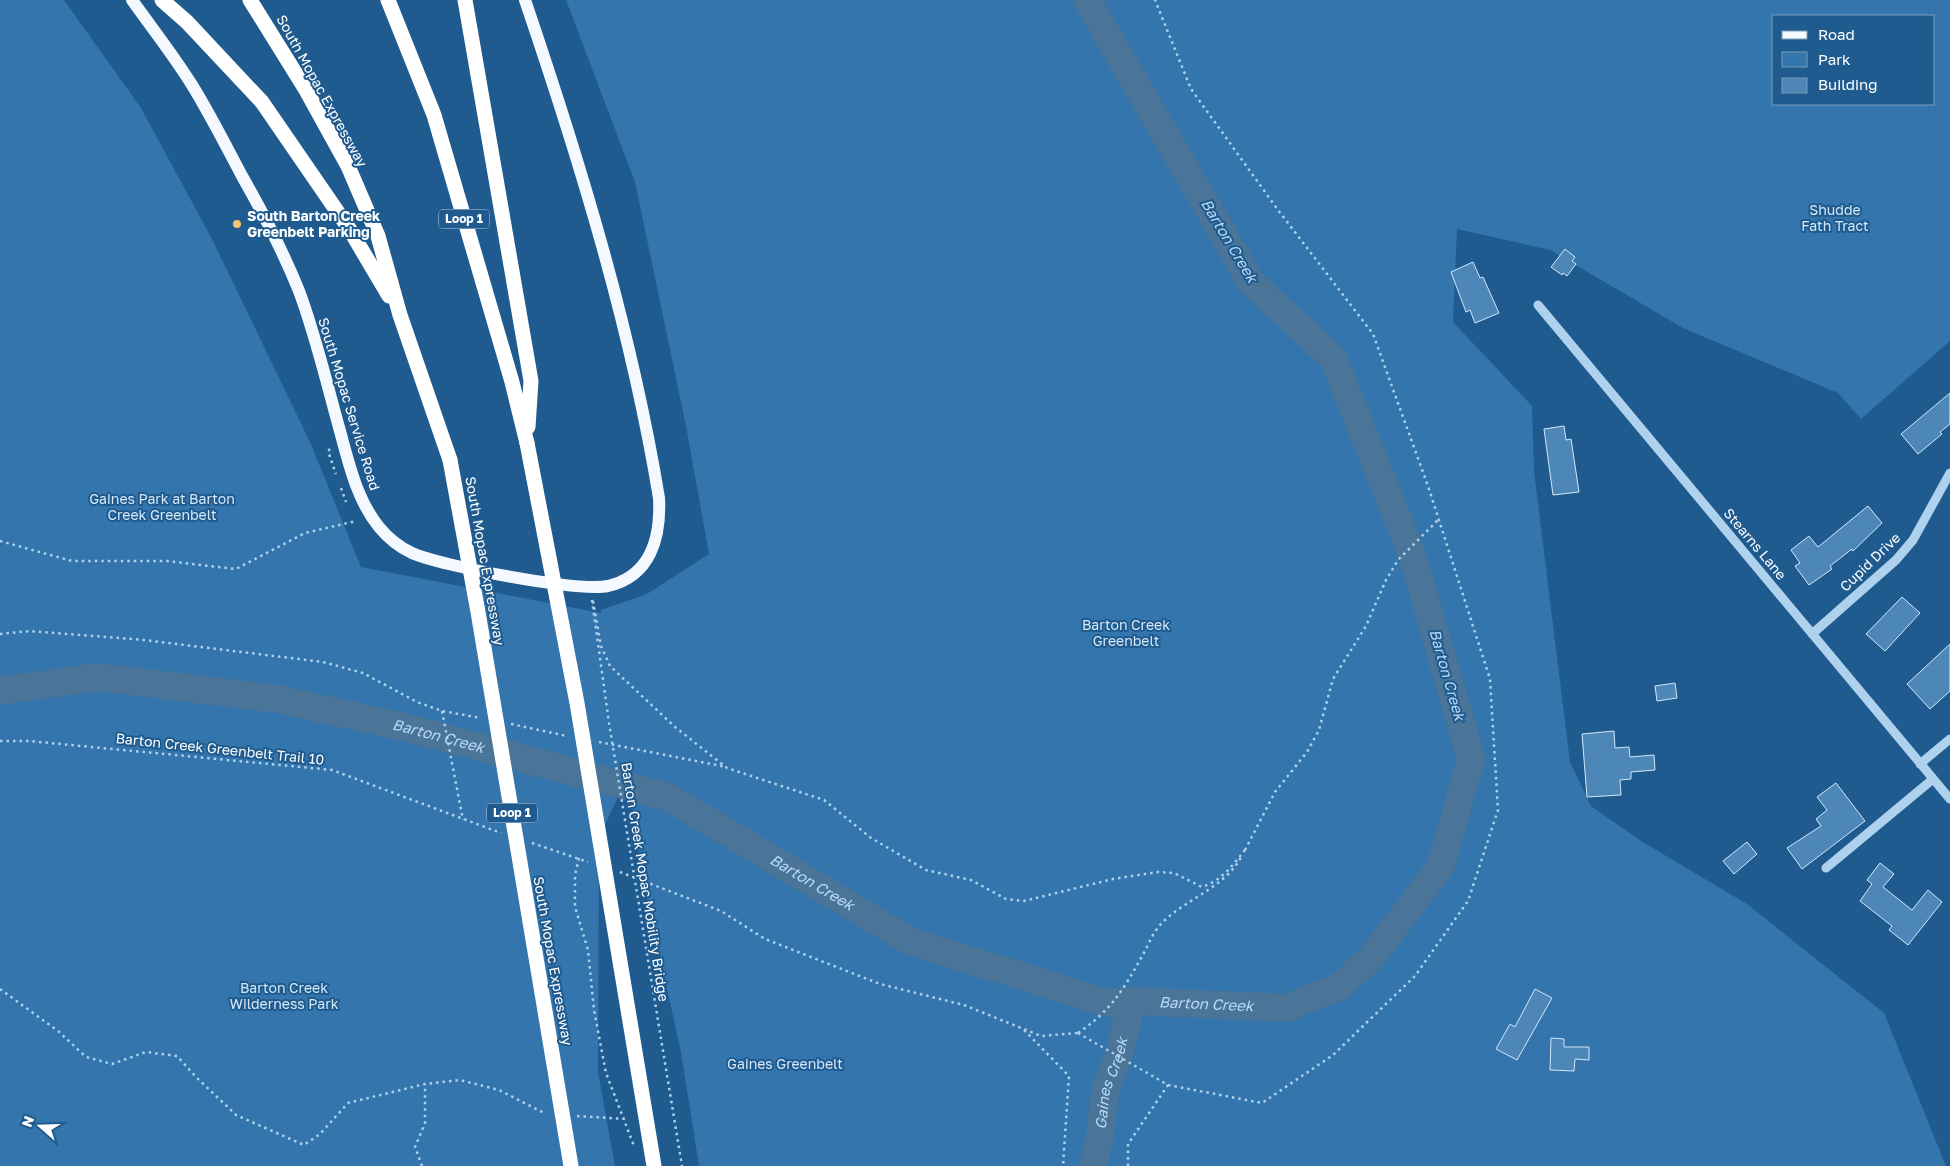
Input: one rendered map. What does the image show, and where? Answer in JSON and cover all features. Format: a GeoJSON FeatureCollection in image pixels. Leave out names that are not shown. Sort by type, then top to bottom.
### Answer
{"type":"FeatureCollection","features":[{"type":"Feature","properties":{"kind":"highway"},"geometry":{"type":"LineString","coordinates":[[162,0],[187,22],[262,102],[350,230],[400,315]]}},
{"type":"Feature","properties":{"kind":"highway","name":"South Mopac Expressway"},"geometry":{"type":"LineString","coordinates":[[250,0],[306,90],[348,166],[378,236],[400,315],[450,460],[480,622],[571,1166]]}},
{"type":"Feature","properties":{"kind":"highway","name":"Loop 1"},"geometry":{"type":"LineString","coordinates":[[388,0],[434,115],[512,382],[527,443],[577,703],[654,1166]]}},
{"type":"Feature","properties":{"kind":"highway"},"geometry":{"type":"LineString","coordinates":[[465,0],[531,381],[527,443]]}},
{"type":"Feature","properties":{"kind":"main road","name":"South Mopac Service Road"},"geometry":{"type":"LineString","coordinates":[[132,0],[192,84],[273,232],[299,292],[350,470],[367,509],[379,527],[393,541],[412,553],[432,560],[512,577],[604,586],[632,576],[644,565],[652,553],[658,538],[660,498],[629,355],[587,190],[525,0]]}},
{"type":"Feature","properties":{"kind":"street","name":"Stearns Lane"},"geometry":{"type":"LineString","coordinates":[[1538,305],[1950,800]]}},
{"type":"Feature","properties":{"kind":"street","name":"Cupid Drive"},"geometry":{"type":"LineString","coordinates":[[1812,634],[1896,560],[1913,540],[1950,473]]}},
{"type":"Feature","properties":{"kind":"street"},"geometry":{"type":"LineString","coordinates":[[1920,764],[1950,739]]}},
{"type":"Feature","properties":{"kind":"street"},"geometry":{"type":"LineString","coordinates":[[1826,868],[1933,779]]}},
{"type":"Feature","properties":{"kind":"path"},"geometry":{"type":"LineString","coordinates":[[1078,1034],[1168,1085],[1262,1104],[1333,1055],[1415,976],[1468,901],[1498,810],[1490,679],[1439,519],[1373,334],[1278,210],[1191,89],[1155,0]]}},
{"type":"Feature","properties":{"kind":"path"},"geometry":{"type":"LineString","coordinates":[[611,869],[721,911],[765,939],[880,984],[964,1005],[1041,1036],[1078,1034],[1099,1019],[1124,989],[1158,926],[1182,905],[1221,880],[1238,864],[1275,792],[1307,752],[1318,730],[1333,679],[1366,626],[1386,580],[1398,560],[1439,519]]}},
{"type":"Feature","properties":{"kind":"path"},"geometry":{"type":"LineString","coordinates":[[0,541],[72,561],[167,560],[236,569],[305,533],[356,522]]}},
{"type":"Feature","properties":{"kind":"path","name":"Barton Creek Mopac Mobility Bridge"},"geometry":{"type":"LineString","coordinates":[[682,1166],[609,723],[592,600],[601,646],[610,666],[675,727],[727,768],[824,800],[871,838],[926,870],[971,880],[1006,899],[1024,901],[1113,879],[1158,872],[1174,873],[1202,887],[1212,884],[1230,868],[1245,850]]}},
{"type":"Feature","properties":{"kind":"path"},"geometry":{"type":"LineString","coordinates":[[0,634],[30,631],[144,640],[323,662],[363,673],[417,702],[442,711],[463,820]]}},
{"type":"Feature","properties":{"kind":"path","name":"Barton Creek Greenbelt Trail 10"},"geometry":{"type":"LineString","coordinates":[[0,741],[29,741],[332,770],[507,835]]}},
{"type":"Feature","properties":{"kind":"path"},"geometry":{"type":"LineString","coordinates":[[525,841],[595,864]]}},
{"type":"Feature","properties":{"kind":"path"},"geometry":{"type":"LineString","coordinates":[[578,858],[575,907],[588,950],[594,1010],[606,1073],[634,1147]]}},
{"type":"Feature","properties":{"kind":"path"},"geometry":{"type":"LineString","coordinates":[[0,989],[58,1031],[86,1057],[112,1064],[146,1052],[177,1056],[236,1115],[304,1145],[320,1134],[348,1103],[425,1084],[460,1080],[500,1090],[542,1114],[552,1114]]}},
{"type":"Feature","properties":{"kind":"path"},"geometry":{"type":"LineString","coordinates":[[1022,1029],[1069,1076],[1063,1166]]}},
{"type":"Feature","properties":{"kind":"path"},"geometry":{"type":"LineString","coordinates":[[422,1166],[415,1147],[425,1123],[425,1084]]}},
{"type":"Feature","properties":{"kind":"path"},"geometry":{"type":"LineString","coordinates":[[1128,1166],[1128,1144],[1168,1085]]}},
{"type":"Feature","properties":{"kind":"path"},"geometry":{"type":"LineString","coordinates":[[570,1115],[625,1119]]}},
{"type":"Feature","properties":{"kind":"green space"},"geometry":{"type":"Polygon","coordinates":[[[0,0],[64,0],[141,108],[213,241],[310,442],[361,567],[601,613],[601,610],[647,594],[709,554],[686,426],[635,182],[566,0],[1950,0],[1950,341],[1861,419],[1838,393],[1683,328],[1550,250],[1457,229],[1453,322],[1532,406],[1534,471],[1570,762],[1591,806],[1641,841],[1747,904],[1884,1013],[1946,1166],[699,1166],[681,1052],[644,885],[627,777],[599,838],[598,1072],[615,1166],[0,1166],[0,0]]]}},
{"type":"Feature","properties":{"kind":"building"},"geometry":{"type":"Polygon","coordinates":[[[1565,249],[1575,257],[1572,261],[1576,264],[1567,276],[1563,273],[1562,275],[1551,267],[1565,249]]]}},
{"type":"Feature","properties":{"kind":"building"},"geometry":{"type":"Polygon","coordinates":[[[1473,262],[1480,278],[1483,277],[1499,313],[1475,323],[1470,310],[1466,312],[1451,272],[1473,262]]]}},
{"type":"Feature","properties":{"kind":"building"},"geometry":{"type":"Polygon","coordinates":[[[1950,393],[1950,424],[1940,432],[1942,434],[1918,454],[1901,434],[1950,393]]]}},
{"type":"Feature","properties":{"kind":"building"},"geometry":{"type":"Polygon","coordinates":[[[1564,426],[1566,440],[1571,439],[1579,492],[1553,495],[1544,429],[1564,426]]]}},
{"type":"Feature","properties":{"kind":"building"},"geometry":{"type":"Polygon","coordinates":[[[1868,506],[1882,523],[1853,551],[1852,549],[1830,566],[1832,569],[1809,585],[1795,566],[1800,563],[1791,550],[1809,536],[1818,547],[1868,506]]]}},
{"type":"Feature","properties":{"kind":"building"},"geometry":{"type":"Polygon","coordinates":[[[1902,597],[1920,613],[1885,651],[1866,634],[1902,597]]]}},
{"type":"Feature","properties":{"kind":"building"},"geometry":{"type":"Polygon","coordinates":[[[1950,644],[1950,691],[1930,709],[1907,684],[1950,644]]]}},
{"type":"Feature","properties":{"kind":"building"},"geometry":{"type":"Polygon","coordinates":[[[1675,683],[1677,698],[1657,701],[1655,686],[1675,683]]]}},
{"type":"Feature","properties":{"kind":"building"},"geometry":{"type":"Polygon","coordinates":[[[1614,731],[1615,748],[1629,747],[1630,757],[1654,755],[1655,770],[1631,772],[1631,779],[1620,780],[1621,795],[1587,797],[1582,734],[1614,731]]]}},
{"type":"Feature","properties":{"kind":"building"},"geometry":{"type":"Polygon","coordinates":[[[1836,783],[1865,821],[1802,869],[1787,848],[1821,826],[1816,819],[1827,810],[1817,797],[1836,783]]]}},
{"type":"Feature","properties":{"kind":"building"},"geometry":{"type":"Polygon","coordinates":[[[1747,842],[1757,854],[1734,874],[1723,861],[1747,842]]]}},
{"type":"Feature","properties":{"kind":"building"},"geometry":{"type":"Polygon","coordinates":[[[1880,863],[1894,874],[1883,887],[1912,910],[1928,890],[1942,902],[1908,945],[1889,930],[1892,926],[1860,901],[1872,884],[1867,880],[1880,863]]]}},
{"type":"Feature","properties":{"kind":"building"},"geometry":{"type":"Polygon","coordinates":[[[1535,989],[1552,998],[1517,1060],[1496,1049],[1510,1024],[1515,1027],[1535,989]]]}},
{"type":"Feature","properties":{"kind":"building"},"geometry":{"type":"Polygon","coordinates":[[[1551,1038],[1564,1039],[1564,1047],[1589,1047],[1589,1060],[1575,1059],[1574,1071],[1550,1070],[1551,1038]]]}},
{"type":"Feature","properties":{"kind":"waterway","name":"Barton Creek"},"geometry":{"type":"LineString","coordinates":[[0,691],[97,677],[277,699],[404,727],[668,797],[910,941],[1106,1003],[1132,1001],[1286,1008],[1339,987],[1370,959],[1441,866],[1471,758],[1412,554],[1333,358],[1251,282],[1087,0]]}},
{"type":"Feature","properties":{"kind":"waterway","name":"Gaines Creek"},"geometry":{"type":"LineString","coordinates":[[1093,1166],[1100,1137],[1105,1091],[1118,1058],[1132,1001]]}},
{"type":"Feature","properties":{"kind":"place","name":"South Barton Creek Greenbelt Parking"},"geometry":{"type":"Point","coordinates":[237,224]}},
{"type":"Feature","properties":{"kind":"park label","name":"Shudde Fath Tract"},"geometry":{"type":"Point","coordinates":[1835,218]}},
{"type":"Feature","properties":{"kind":"park label","name":"Gaines Park at Barton Creek Greenbelt"},"geometry":{"type":"Point","coordinates":[162,508]}},
{"type":"Feature","properties":{"kind":"park label","name":"Barton Creek Greenbelt"},"geometry":{"type":"Point","coordinates":[1126,634]}},
{"type":"Feature","properties":{"kind":"park label","name":"Barton Creek Wilderness Park"},"geometry":{"type":"Point","coordinates":[284,996]}},
{"type":"Feature","properties":{"kind":"park label","name":"Gaines Greenbelt"},"geometry":{"type":"Point","coordinates":[785,1064]}}]}
